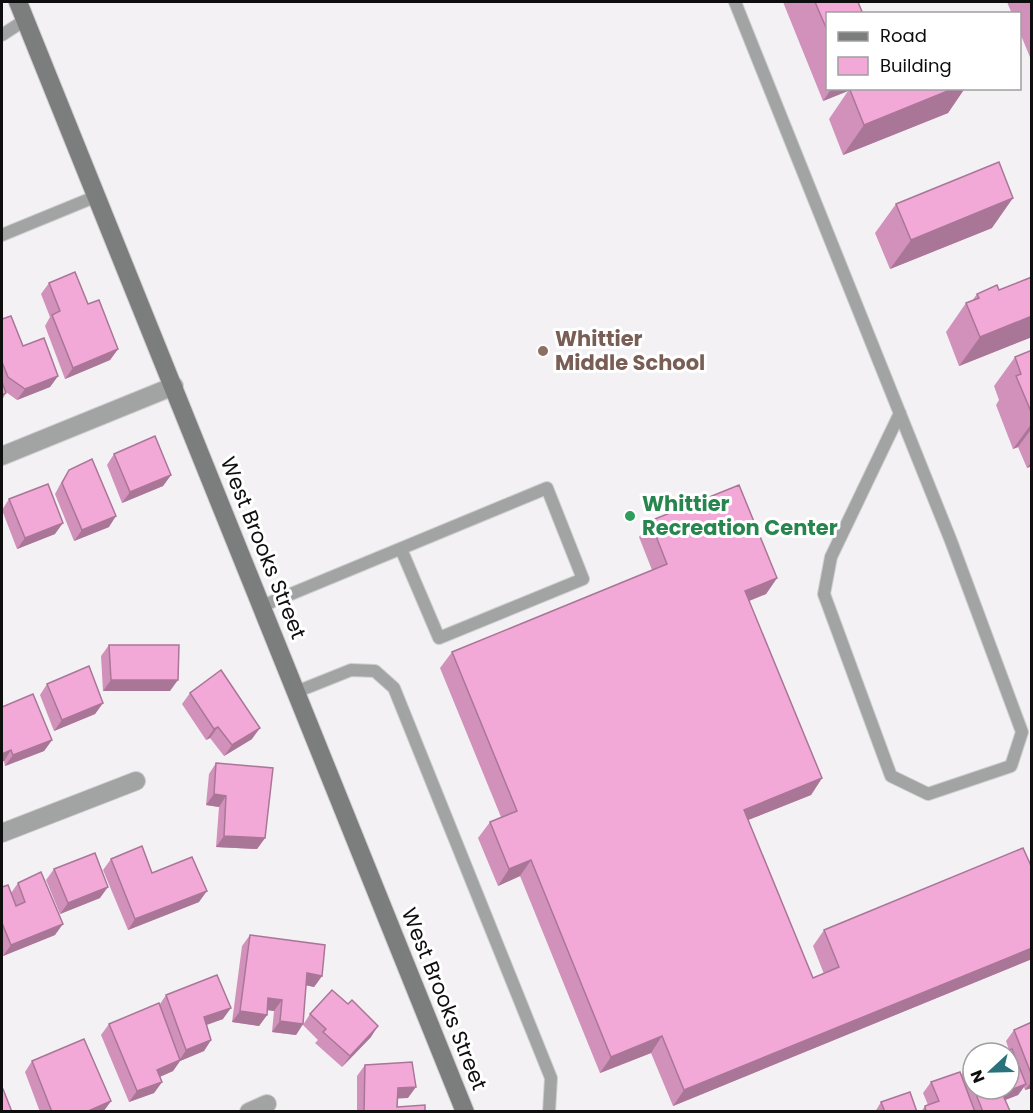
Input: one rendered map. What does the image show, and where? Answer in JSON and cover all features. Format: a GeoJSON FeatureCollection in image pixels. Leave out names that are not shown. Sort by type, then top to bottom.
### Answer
{"type":"FeatureCollection","features":[{"type":"Feature","properties":{"kind":"street","name":"West Brooks Street"},"geometry":{"type":"LineString","coordinates":[[18,2],[465,1112]]}},
{"type":"Feature","properties":{"kind":"street"},"geometry":{"type":"LineString","coordinates":[[2,456],[174,386]]}},
{"type":"Feature","properties":{"kind":"street"},"geometry":{"type":"LineString","coordinates":[[2,833],[136,781]]}},
{"type":"Feature","properties":{"kind":"street"},"geometry":{"type":"LineString","coordinates":[[249,1112],[267,1104]]}},
{"type":"Feature","properties":{"kind":"lane"},"geometry":{"type":"LineString","coordinates":[[735,2],[900,413],[951,541],[1022,732],[1011,766],[928,794],[891,776],[824,594],[831,557],[900,413]]}},
{"type":"Feature","properties":{"kind":"lane"},"geometry":{"type":"LineString","coordinates":[[2,35],[26,20]]}},
{"type":"Feature","properties":{"kind":"lane"},"geometry":{"type":"LineString","coordinates":[[2,235],[97,196]]}},
{"type":"Feature","properties":{"kind":"lane"},"geometry":{"type":"LineString","coordinates":[[262,606],[547,488],[583,579],[439,638],[400,549]]}},
{"type":"Feature","properties":{"kind":"lane"},"geometry":{"type":"LineString","coordinates":[[296,692],[351,670],[375,670],[394,688],[551,1078],[549,1112]]}},
{"type":"Feature","properties":{"kind":"building"},"geometry":{"type":"Polygon","coordinates":[[[815,2],[858,2],[862,12],[826,12],[826,27],[815,2]]]}},
{"type":"Feature","properties":{"kind":"building"},"geometry":{"type":"Polygon","coordinates":[[[850,90],[950,90],[864,125],[850,90]]]}},
{"type":"Feature","properties":{"kind":"building"},"geometry":{"type":"Polygon","coordinates":[[[999,162],[1013,198],[911,240],[896,204],[999,162]]]}},
{"type":"Feature","properties":{"kind":"building"},"geometry":{"type":"Polygon","coordinates":[[[75,272],[88,304],[99,300],[118,349],[73,368],[52,315],[60,311],[49,283],[75,272]]]}},
{"type":"Feature","properties":{"kind":"building"},"geometry":{"type":"Polygon","coordinates":[[[1032,277],[1032,316],[980,337],[966,303],[979,298],[977,294],[997,285],[999,290],[1032,277]]]}},
{"type":"Feature","properties":{"kind":"building"},"geometry":{"type":"Polygon","coordinates":[[[11,316],[23,346],[44,338],[58,376],[25,389],[8,377],[2,362],[2,319],[11,316]]]}},
{"type":"Feature","properties":{"kind":"building"},"geometry":{"type":"Polygon","coordinates":[[[1032,350],[1032,414],[1016,376],[1021,374],[1015,357],[1032,350]]]}},
{"type":"Feature","properties":{"kind":"building"},"geometry":{"type":"Polygon","coordinates":[[[2,382],[6,393],[2,395],[2,382]]]}},
{"type":"Feature","properties":{"kind":"building"},"geometry":{"type":"Polygon","coordinates":[[[155,436],[171,475],[130,492],[114,454],[155,436]]]}},
{"type":"Feature","properties":{"kind":"building"},"geometry":{"type":"Polygon","coordinates":[[[92,459],[116,516],[82,530],[62,483],[69,470],[92,459]]]}},
{"type":"Feature","properties":{"kind":"building"},"geometry":{"type":"Polygon","coordinates":[[[48,484],[63,523],[25,538],[9,499],[48,484]]]}},
{"type":"Feature","properties":{"kind":"building"},"geometry":{"type":"Polygon","coordinates":[[[739,485],[777,578],[745,591],[822,778],[744,810],[813,978],[839,967],[824,930],[1023,848],[1032,868],[1032,948],[684,1090],[662,1036],[611,1057],[531,860],[509,869],[490,822],[517,811],[452,652],[667,564],[650,521],[739,485]]]}},
{"type":"Feature","properties":{"kind":"building"},"geometry":{"type":"Polygon","coordinates":[[[109,645],[179,645],[178,680],[111,680],[109,645]]]}},
{"type":"Feature","properties":{"kind":"building"},"geometry":{"type":"Polygon","coordinates":[[[89,666],[103,703],[62,720],[47,684],[89,666]]]}},
{"type":"Feature","properties":{"kind":"building"},"geometry":{"type":"Polygon","coordinates":[[[221,670],[260,728],[232,745],[218,727],[214,729],[190,693],[221,670]]]}},
{"type":"Feature","properties":{"kind":"building"},"geometry":{"type":"Polygon","coordinates":[[[33,694],[52,740],[13,755],[11,750],[2,754],[2,707],[33,694]]]}},
{"type":"Feature","properties":{"kind":"building"},"geometry":{"type":"Polygon","coordinates":[[[216,763],[273,768],[265,838],[224,836],[226,796],[214,794],[216,763]]]}},
{"type":"Feature","properties":{"kind":"building"},"geometry":{"type":"Polygon","coordinates":[[[142,846],[152,873],[192,857],[207,891],[135,919],[111,859],[142,846]]]}},
{"type":"Feature","properties":{"kind":"building"},"geometry":{"type":"Polygon","coordinates":[[[95,853],[108,887],[68,903],[54,869],[95,853]]]}},
{"type":"Feature","properties":{"kind":"building"},"geometry":{"type":"Polygon","coordinates":[[[41,872],[63,924],[11,945],[2,923],[2,887],[8,885],[16,906],[25,902],[18,883],[41,872]]]}},
{"type":"Feature","properties":{"kind":"building"},"geometry":{"type":"Polygon","coordinates":[[[250,935],[325,945],[322,976],[307,973],[303,1024],[280,1021],[282,1000],[268,998],[267,1015],[240,1011],[250,935]]]}},
{"type":"Feature","properties":{"kind":"building"},"geometry":{"type":"Polygon","coordinates":[[[217,975],[231,1008],[204,1017],[211,1040],[186,1050],[166,995],[217,975]]]}},
{"type":"Feature","properties":{"kind":"building"},"geometry":{"type":"Polygon","coordinates":[[[332,990],[348,1004],[352,1000],[378,1026],[350,1056],[323,1032],[326,1029],[310,1014],[332,990]]]}},
{"type":"Feature","properties":{"kind":"building"},"geometry":{"type":"Polygon","coordinates":[[[159,1003],[180,1060],[157,1070],[162,1082],[137,1091],[109,1024],[159,1003]]]}},
{"type":"Feature","properties":{"kind":"building"},"geometry":{"type":"Polygon","coordinates":[[[1032,1022],[1032,1076],[1021,1048],[1021,1041],[1018,1041],[1014,1030],[1032,1022]]]}},
{"type":"Feature","properties":{"kind":"building"},"geometry":{"type":"Polygon","coordinates":[[[84,1039],[111,1101],[86,1112],[52,1112],[32,1061],[84,1039]]]}},
{"type":"Feature","properties":{"kind":"building"},"geometry":{"type":"Polygon","coordinates":[[[412,1062],[416,1087],[398,1088],[397,1107],[425,1105],[425,1112],[364,1112],[365,1065],[412,1062]]]}},
{"type":"Feature","properties":{"kind":"building"},"geometry":{"type":"Polygon","coordinates":[[[960,1072],[961,1101],[971,1101],[975,1112],[926,1112],[925,1106],[939,1101],[931,1082],[960,1072]]]}},
{"type":"Feature","properties":{"kind":"building"},"geometry":{"type":"Polygon","coordinates":[[[1021,1072],[1026,1084],[1021,1086],[1021,1072]]]}},
{"type":"Feature","properties":{"kind":"building"},"geometry":{"type":"Polygon","coordinates":[[[3,1089],[12,1112],[2,1112],[3,1089]]]}},
{"type":"Feature","properties":{"kind":"building"},"geometry":{"type":"Polygon","coordinates":[[[910,1092],[917,1112],[885,1112],[881,1102],[910,1092]]]}},
{"type":"Feature","properties":{"kind":"building"},"geometry":{"type":"Polygon","coordinates":[[[979,1101],[1006,1101],[1010,1111],[983,1112],[979,1101]]]}},
{"type":"Feature","properties":{"kind":"place","name":"Whittier Middle School"},"geometry":{"type":"Point","coordinates":[543,351]}},
{"type":"Feature","properties":{"kind":"place","name":"Whittier Recreation Center"},"geometry":{"type":"Point","coordinates":[630,516]}}]}
